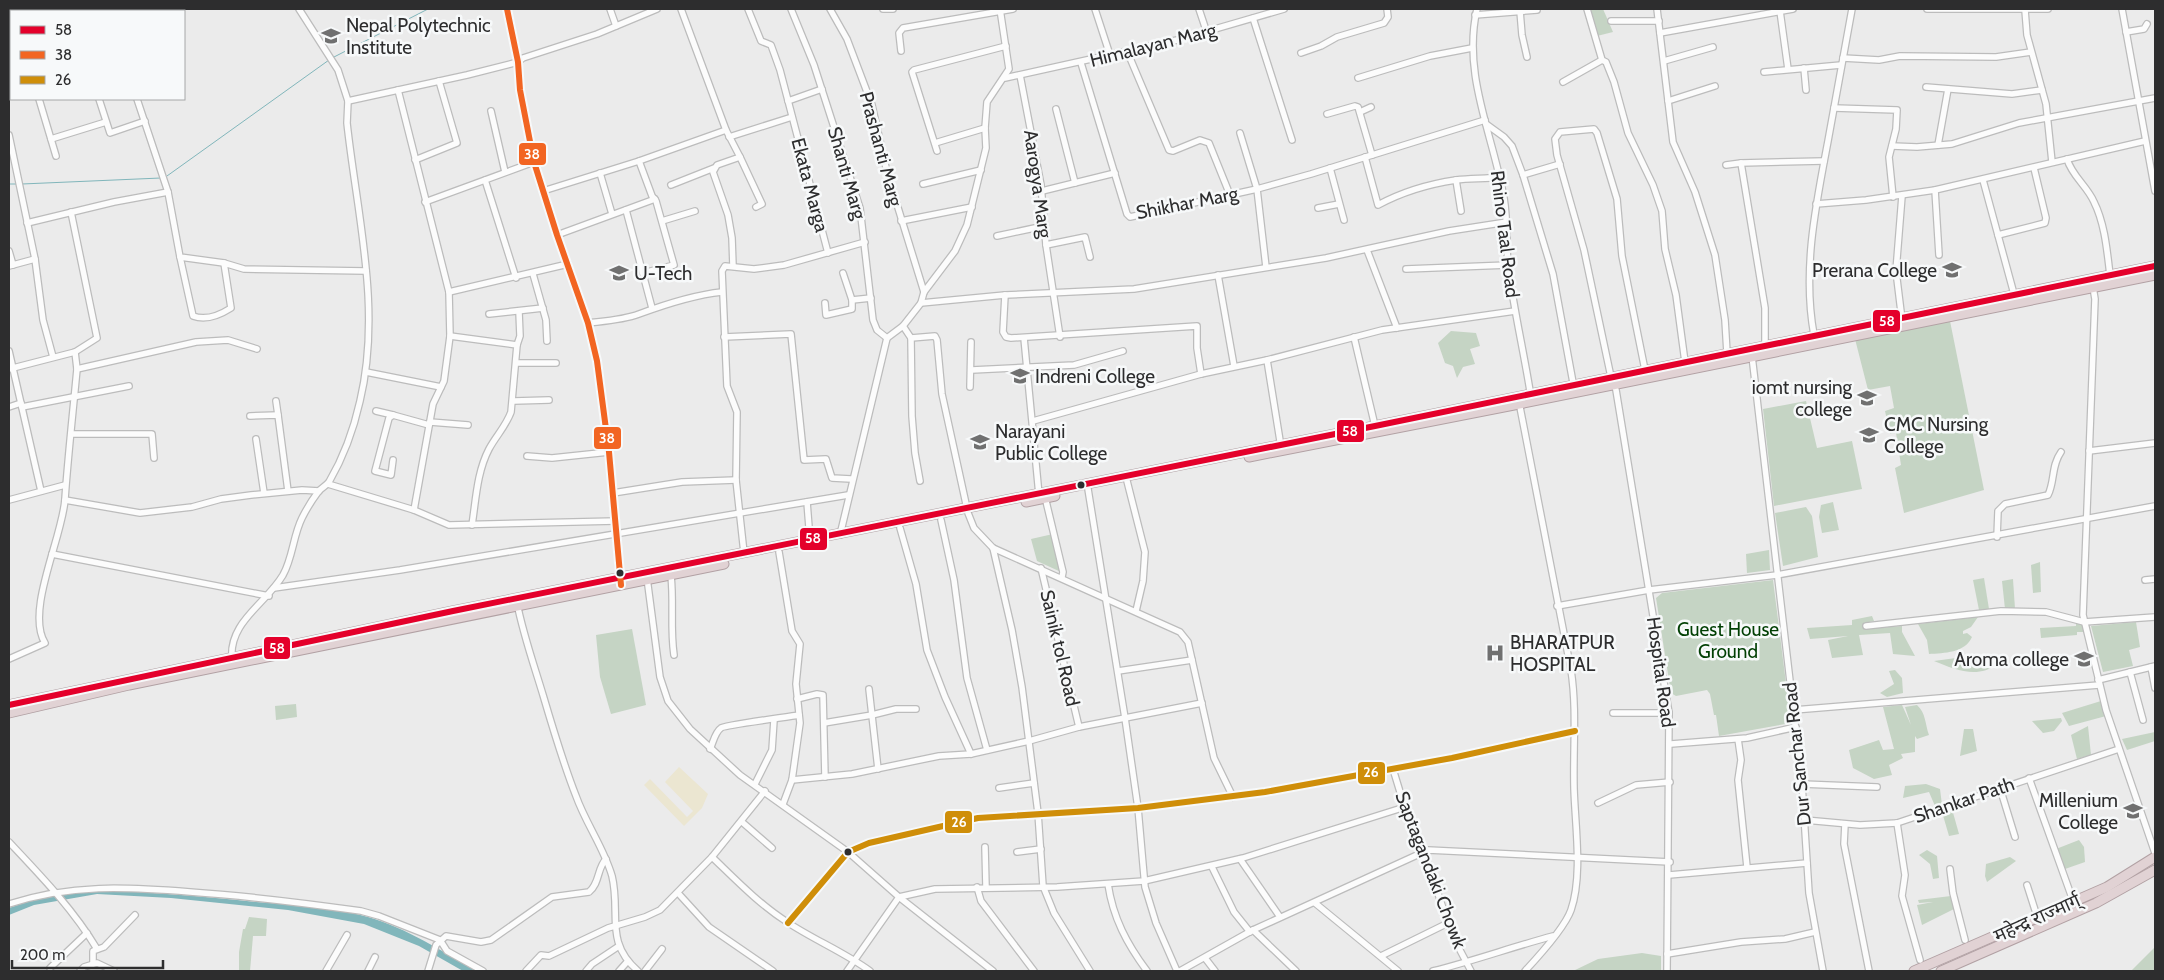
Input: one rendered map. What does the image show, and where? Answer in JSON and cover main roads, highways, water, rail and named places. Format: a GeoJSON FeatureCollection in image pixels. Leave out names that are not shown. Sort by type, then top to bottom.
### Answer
{"type":"FeatureCollection","features":[{"type":"Feature","properties":{"kind":"highway"},"geometry":{"type":"LineString","coordinates":[[1612,381],[1644,370],[1766,346],[1814,334],[1902,322],[2093,287],[2138,274],[2155,266]]}},
{"type":"Feature","properties":{"kind":"highway"},"geometry":{"type":"LineString","coordinates":[[9,705],[646,577],[810,540],[968,511],[1612,381],[1752,356],[2014,294],[2110,275],[2155,274]]}},
{"type":"Feature","properties":{"kind":"highway"},"geometry":{"type":"LineString","coordinates":[[1281,448],[1375,426],[1518,400]]}},
{"type":"Feature","properties":{"kind":"highway"},"geometry":{"type":"LineString","coordinates":[[1042,495],[1088,489],[1191,466]]}},
{"type":"Feature","properties":{"kind":"highway"},"geometry":{"type":"LineString","coordinates":[[646,577],[671,576],[779,552],[941,520],[968,511]]}},
{"type":"Feature","properties":{"kind":"highway"},"geometry":{"type":"LineString","coordinates":[[9,713],[233,660]]}},
{"type":"Feature","properties":{"kind":"highway","name":"महेन्द्र राज्मार्ग्"},"geometry":{"type":"LineString","coordinates":[[1914,971],[2099,890],[2155,857]]}},
{"type":"Feature","properties":{"kind":"highway","name":"महेन्द्र राज्मार्ग्"},"geometry":{"type":"LineString","coordinates":[[1942,971],[2096,903],[2155,870]]}},
{"type":"Feature","properties":{"kind":"water"},"geometry":{"type":"Polygon","coordinates":[[[85,890],[192,896],[341,911],[368,917],[397,927],[477,971],[463,971],[419,946],[364,924],[288,910],[171,898],[97,894],[34,905],[9,915],[9,908],[41,897],[85,890]]]}},
{"type":"Feature","properties":{"kind":"waterway"},"geometry":{"type":"LineString","coordinates":[[334,57],[428,9]]}},
{"type":"Feature","properties":{"kind":"waterway"},"geometry":{"type":"LineString","coordinates":[[167,176],[329,60]]}},
{"type":"Feature","properties":{"kind":"waterway"},"geometry":{"type":"LineString","coordinates":[[22,184],[161,178]]}},
{"type":"Feature","properties":{"kind":"waterway"},"geometry":{"type":"LineString","coordinates":[[9,184],[16,184]]}},
{"type":"Feature","properties":{"kind":"place","name":"Nepal Polytechnic Institute"},"geometry":{"type":"Point","coordinates":[331,36]}},
{"type":"Feature","properties":{"kind":"place","name":"Prerana College"},"geometry":{"type":"Point","coordinates":[1952,270]}},
{"type":"Feature","properties":{"kind":"place","name":"U-Tech"},"geometry":{"type":"Point","coordinates":[619,273]}},
{"type":"Feature","properties":{"kind":"place","name":"Indreni College"},"geometry":{"type":"Point","coordinates":[1020,376]}},
{"type":"Feature","properties":{"kind":"place","name":"iomt nursing college"},"geometry":{"type":"Point","coordinates":[1867,398]}},
{"type":"Feature","properties":{"kind":"place","name":"CMC Nursing College"},"geometry":{"type":"Point","coordinates":[1869,435]}},
{"type":"Feature","properties":{"kind":"place","name":"Narayani Public College"},"geometry":{"type":"Point","coordinates":[980,442]}},
{"type":"Feature","properties":{"kind":"place","name":"BHARATPUR HOSPITAL"},"geometry":{"type":"Point","coordinates":[1495,653]}},
{"type":"Feature","properties":{"kind":"place","name":"Aroma college"},"geometry":{"type":"Point","coordinates":[2084,659]}},
{"type":"Feature","properties":{"kind":"place","name":"Millenium College"},"geometry":{"type":"Point","coordinates":[2133,811]}},
{"type":"Feature","properties":{"kind":"park label","name":"Guest House Ground"},"geometry":{"type":"Point","coordinates":[1728,640]}}]}
